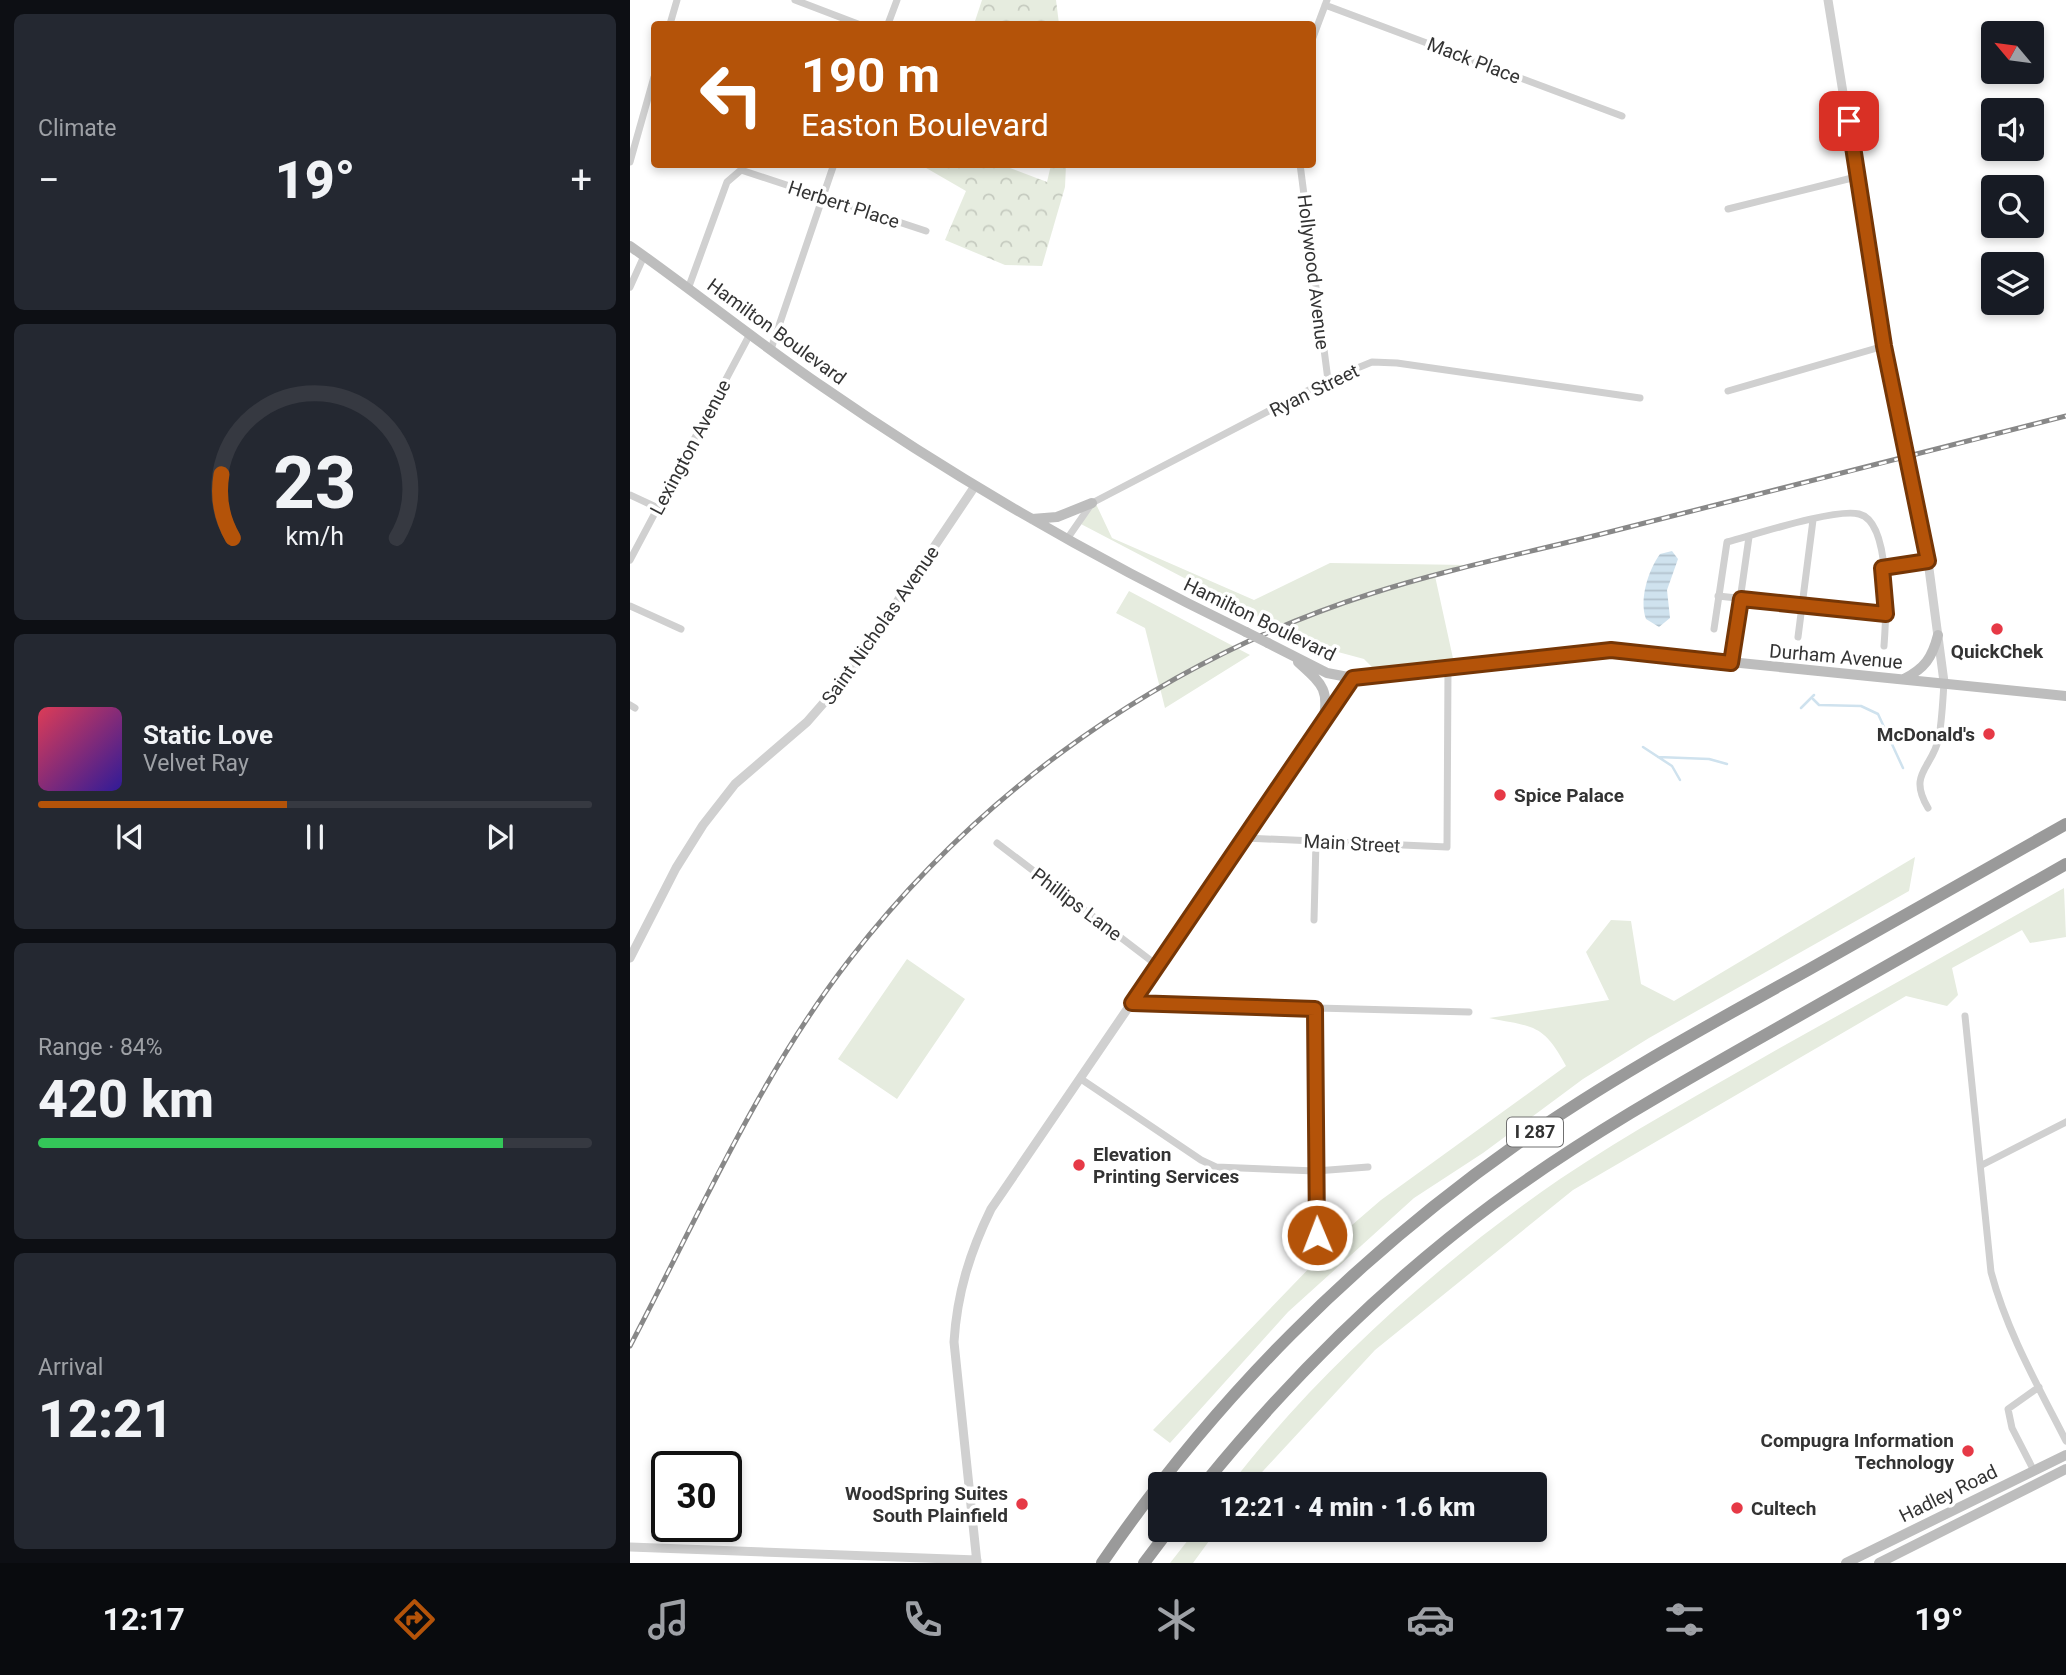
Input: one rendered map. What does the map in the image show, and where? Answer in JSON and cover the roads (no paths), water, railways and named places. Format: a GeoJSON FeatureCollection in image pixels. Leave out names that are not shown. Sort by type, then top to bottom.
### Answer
{"type":"FeatureCollection","features":[{"type":"Feature","properties":{"kind":"highway","name":"I 287"},"geometry":{"type":"LineString","coordinates":[[1102,1563],[1164,1479],[1264,1361],[1373,1257],[1434,1206],[1517,1144],[1603,1087],[2066,824]]}},
{"type":"Feature","properties":{"kind":"highway","name":"I 287"},"geometry":{"type":"LineString","coordinates":[[1214,1472],[1279,1397],[1358,1317],[1508,1193],[1651,1100],[2066,864]]}},
{"type":"Feature","properties":{"kind":"highway"},"geometry":{"type":"LineString","coordinates":[[1144,1563],[1160,1542]]}},
{"type":"Feature","properties":{"kind":"main road","name":"Hamilton Boulevard"},"geometry":{"type":"LineString","coordinates":[[630,246],[822,387],[975,486],[1067,539],[1287,653],[1327,673],[1353,678]]}},
{"type":"Feature","properties":{"kind":"main road"},"geometry":{"type":"LineString","coordinates":[[1031,519],[1057,517],[1092,503]]}},
{"type":"Feature","properties":{"kind":"main road"},"geometry":{"type":"LineString","coordinates":[[1903,680],[1925,666],[1934,653],[1938,635]]}},
{"type":"Feature","properties":{"kind":"main road","name":"Durham Avenue"},"geometry":{"type":"LineString","coordinates":[[1353,678],[1611,650],[2066,696]]}},
{"type":"Feature","properties":{"kind":"main road"},"geometry":{"type":"LineString","coordinates":[[1287,653],[1317,679],[1325,690],[1327,701],[1323,722]]}},
{"type":"Feature","properties":{"kind":"main road","name":"Hadley Road"},"geometry":{"type":"LineString","coordinates":[[1846,1563],[2066,1455]]}},
{"type":"Feature","properties":{"kind":"main road","name":"Hadley Road"},"geometry":{"type":"LineString","coordinates":[[1879,1563],[2066,1469]]}},
{"type":"Feature","properties":{"kind":"street"},"geometry":{"type":"LineString","coordinates":[[671,21],[677,0]]}},
{"type":"Feature","properties":{"kind":"street"},"geometry":{"type":"LineString","coordinates":[[795,0],[850,21]]}},
{"type":"Feature","properties":{"kind":"street"},"geometry":{"type":"LineString","coordinates":[[889,21],[897,0]]}},
{"type":"Feature","properties":{"kind":"street"},"geometry":{"type":"LineString","coordinates":[[1828,0],[1884,346],[1928,561],[1944,682],[1936,750],[1922,768],[1920,778],[1921,796],[1928,808]]}},
{"type":"Feature","properties":{"kind":"street"},"geometry":{"type":"LineString","coordinates":[[1316,29],[1326,3]]}},
{"type":"Feature","properties":{"kind":"street","name":"Mack Place"},"geometry":{"type":"LineString","coordinates":[[1326,3],[1622,116]]}},
{"type":"Feature","properties":{"kind":"street"},"geometry":{"type":"LineString","coordinates":[[630,162],[651,88]]}},
{"type":"Feature","properties":{"kind":"street"},"geometry":{"type":"LineString","coordinates":[[771,349],[832,168]]}},
{"type":"Feature","properties":{"kind":"street","name":"Hollywood Avenue"},"geometry":{"type":"LineString","coordinates":[[1301,168],[1328,380]]}},
{"type":"Feature","properties":{"kind":"street","name":"Herbert Place"},"geometry":{"type":"LineString","coordinates":[[688,289],[726,184],[741,170],[926,231]]}},
{"type":"Feature","properties":{"kind":"street"},"geometry":{"type":"LineString","coordinates":[[1728,209],[1856,177]]}},
{"type":"Feature","properties":{"kind":"street"},"geometry":{"type":"LineString","coordinates":[[630,287],[645,256]]}},
{"type":"Feature","properties":{"kind":"street","name":"Lexington Avenue"},"geometry":{"type":"LineString","coordinates":[[630,560],[750,334]]}},
{"type":"Feature","properties":{"kind":"street"},"geometry":{"type":"LineString","coordinates":[[1728,391],[1884,346]]}},
{"type":"Feature","properties":{"kind":"street","name":"Ryan Street"},"geometry":{"type":"LineString","coordinates":[[1067,539],[1092,503],[1328,380],[1372,362],[1397,363],[1640,398]]}},
{"type":"Feature","properties":{"kind":"street","name":"Saint Nicholas Avenue"},"geometry":{"type":"LineString","coordinates":[[630,958],[676,868],[703,825],[735,784],[801,728],[846,678],[975,486]]}},
{"type":"Feature","properties":{"kind":"street"},"geometry":{"type":"LineString","coordinates":[[630,495],[658,508]]}},
{"type":"Feature","properties":{"kind":"street"},"geometry":{"type":"LineString","coordinates":[[1714,629],[1727,542],[1840,514],[1861,514],[1877,529],[1886,614],[1884,646]]}},
{"type":"Feature","properties":{"kind":"street"},"geometry":{"type":"LineString","coordinates":[[1798,637],[1813,520]]}},
{"type":"Feature","properties":{"kind":"street"},"geometry":{"type":"LineString","coordinates":[[1731,663],[1749,537]]}},
{"type":"Feature","properties":{"kind":"street"},"geometry":{"type":"LineString","coordinates":[[1882,568],[1928,561]]}},
{"type":"Feature","properties":{"kind":"street"},"geometry":{"type":"LineString","coordinates":[[1718,596],[1886,614]]}},
{"type":"Feature","properties":{"kind":"street"},"geometry":{"type":"LineString","coordinates":[[630,606],[681,629]]}},
{"type":"Feature","properties":{"kind":"street","name":"Main Street"},"geometry":{"type":"LineString","coordinates":[[1245,838],[1447,847],[1448,668]]}},
{"type":"Feature","properties":{"kind":"street","name":"Hamilton Boulevard"},"geometry":{"type":"LineString","coordinates":[[977,1562],[954,1346],[959,1294],[972,1248],[991,1209],[1353,678]]}},
{"type":"Feature","properties":{"kind":"street"},"geometry":{"type":"LineString","coordinates":[[1314,920],[1316,841]]}},
{"type":"Feature","properties":{"kind":"street","name":"Phillips Lane"},"geometry":{"type":"LineString","coordinates":[[997,843],[1158,965]]}},
{"type":"Feature","properties":{"kind":"street"},"geometry":{"type":"LineString","coordinates":[[1132,1003],[1469,1012]]}},
{"type":"Feature","properties":{"kind":"street"},"geometry":{"type":"LineString","coordinates":[[1315,1009],[1317,1235]]}},
{"type":"Feature","properties":{"kind":"street"},"geometry":{"type":"LineString","coordinates":[[1965,1016],[1992,1272],[2000,1307],[2066,1441]]}},
{"type":"Feature","properties":{"kind":"street"},"geometry":{"type":"LineString","coordinates":[[1081,1079],[1201,1160],[1216,1167],[1316,1171],[1368,1167]]}},
{"type":"Feature","properties":{"kind":"street"},"geometry":{"type":"LineString","coordinates":[[1982,1166],[2066,1122]]}},
{"type":"Feature","properties":{"kind":"street"},"geometry":{"type":"LineString","coordinates":[[2034,1471],[2012,1428],[2008,1409],[2039,1387]]}},
{"type":"Feature","properties":{"kind":"street"},"geometry":{"type":"LineString","coordinates":[[630,1547],[977,1562]]}},
{"type":"Feature","properties":{"kind":"water"},"geometry":{"type":"Polygon","coordinates":[[[1672,551],[1678,559],[1667,590],[1670,618],[1659,627],[1646,619],[1644,594],[1648,577],[1660,554],[1672,551]]]}},
{"type":"Feature","properties":{"kind":"waterway"},"geometry":{"type":"LineString","coordinates":[[1801,708],[1814,695]]}},
{"type":"Feature","properties":{"kind":"waterway"},"geometry":{"type":"LineString","coordinates":[[1813,699],[1819,705],[1861,706],[1878,714],[1903,768]]}},
{"type":"Feature","properties":{"kind":"waterway"},"geometry":{"type":"LineString","coordinates":[[1643,747],[1672,766],[1680,780]]}},
{"type":"Feature","properties":{"kind":"waterway"},"geometry":{"type":"LineString","coordinates":[[1658,757],[1709,759],[1727,764]]}},
{"type":"Feature","properties":{"kind":"railway"},"geometry":{"type":"LineString","coordinates":[[630,1346],[759,1098],[818,1003],[850,959],[902,897],[958,839],[1019,786],[1083,737],[1150,693],[1221,655],[1294,622],[1402,584],[2066,416]]}},
{"type":"Feature","properties":{"kind":"place","name":"QuickChek"},"geometry":{"type":"Point","coordinates":[1997,629]}},
{"type":"Feature","properties":{"kind":"place","name":"McDonald's"},"geometry":{"type":"Point","coordinates":[1989,734]}},
{"type":"Feature","properties":{"kind":"place","name":"Spice Palace"},"geometry":{"type":"Point","coordinates":[1500,795]}},
{"type":"Feature","properties":{"kind":"place","name":"Elevation Printing Services"},"geometry":{"type":"Point","coordinates":[1079,1165]}},
{"type":"Feature","properties":{"kind":"place","name":"Compugra Information Technology"},"geometry":{"type":"Point","coordinates":[1968,1451]}},
{"type":"Feature","properties":{"kind":"place","name":"WoodSpring Suites South Plainfield"},"geometry":{"type":"Point","coordinates":[1022,1504]}},
{"type":"Feature","properties":{"kind":"place","name":"Cultech"},"geometry":{"type":"Point","coordinates":[1737,1508]}}]}
